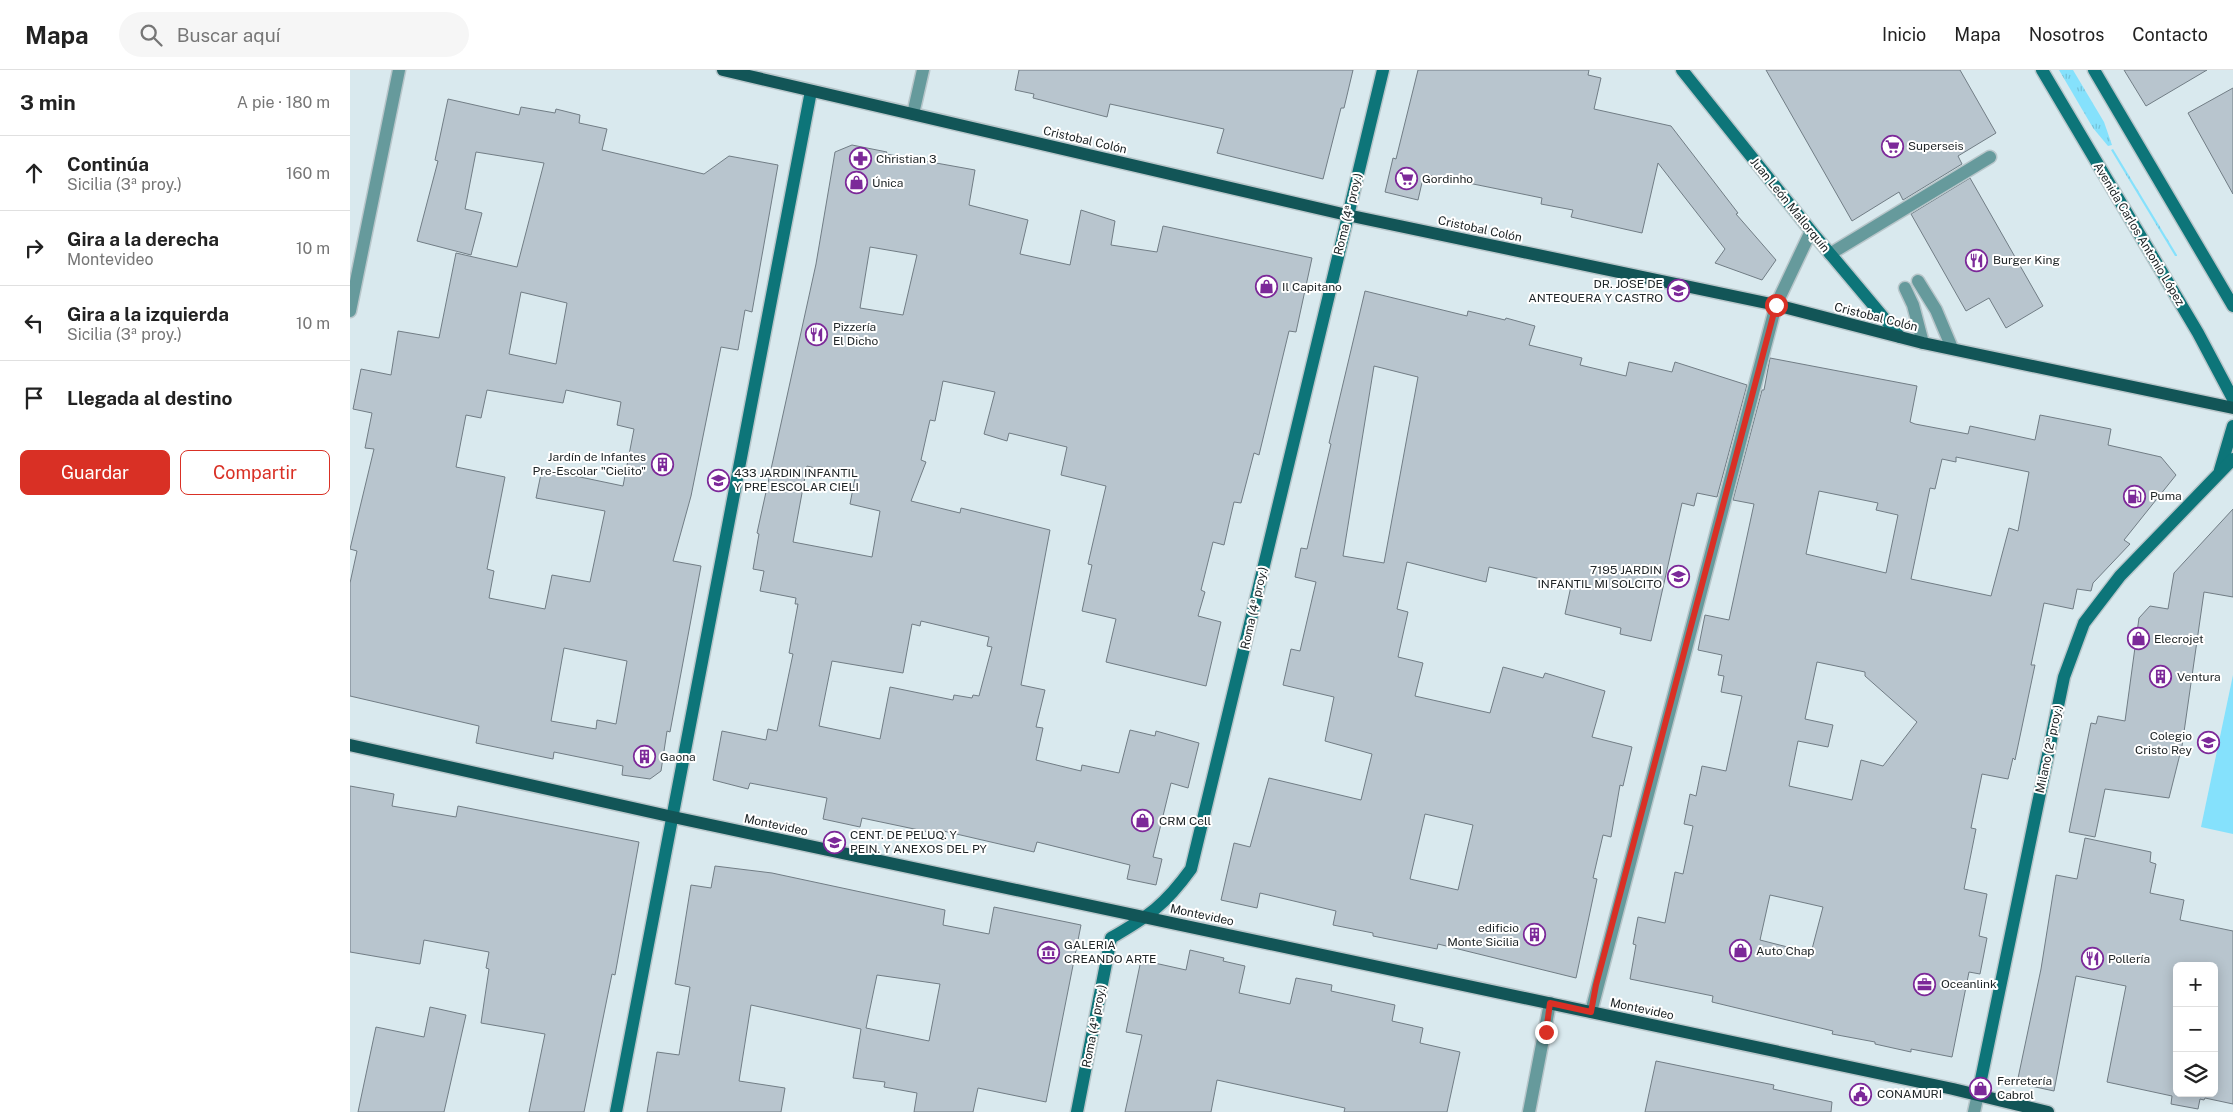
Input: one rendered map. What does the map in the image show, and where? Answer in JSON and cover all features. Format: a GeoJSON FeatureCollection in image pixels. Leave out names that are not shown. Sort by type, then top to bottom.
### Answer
{"type":"FeatureCollection","features":[{"type":"Feature","properties":{"kind":"main road","name":"Cristobal Colón"},"geometry":{"type":"LineString","coordinates":[[723,70],[1347,215],[1776,305],[1900,338],[2233,408]]}},
{"type":"Feature","properties":{"kind":"main road","name":"Roma (4ª proy.)"},"geometry":{"type":"LineString","coordinates":[[1077,1112],[1111,938],[1147,918],[1172,895],[1191,869],[1383,70]]}},
{"type":"Feature","properties":{"kind":"main road","name":"Juan León Mallorquín"},"geometry":{"type":"LineString","coordinates":[[1682,70],[1810,231],[1900,338]]}},
{"type":"Feature","properties":{"kind":"main road","name":"Avenida Carlos Antonio López"},"geometry":{"type":"LineString","coordinates":[[2042,70],[2198,333],[2233,399]]}},
{"type":"Feature","properties":{"kind":"main road"},"geometry":{"type":"LineString","coordinates":[[2094,70],[2233,306]]}},
{"type":"Feature","properties":{"kind":"main road"},"geometry":{"type":"LineString","coordinates":[[616,1112],[811,91]]}},
{"type":"Feature","properties":{"kind":"main road"},"geometry":{"type":"LineString","coordinates":[[2220,470],[2233,426]]}},
{"type":"Feature","properties":{"kind":"main road","name":"Milano (2ª proy.)"},"geometry":{"type":"LineString","coordinates":[[1978,1094],[2064,677],[2084,623],[2120,576],[2220,470],[2233,459]]}},
{"type":"Feature","properties":{"kind":"main road","name":"Montevideo"},"geometry":{"type":"LineString","coordinates":[[350,745],[673,817],[1978,1094],[2048,1112]]}},
{"type":"Feature","properties":{"kind":"street"},"geometry":{"type":"LineString","coordinates":[[350,311],[398,70]]}},
{"type":"Feature","properties":{"kind":"street"},"geometry":{"type":"LineString","coordinates":[[913,114],[923,70]]}},
{"type":"Feature","properties":{"kind":"street"},"geometry":{"type":"LineString","coordinates":[[1830,254],[1990,157]]}},
{"type":"Feature","properties":{"kind":"street"},"geometry":{"type":"LineString","coordinates":[[1591,1012],[1596,985],[1776,305],[1810,231]]}},
{"type":"Feature","properties":{"kind":"street"},"geometry":{"type":"LineString","coordinates":[[1918,281],[1936,310],[1952,348]]}},
{"type":"Feature","properties":{"kind":"street"},"geometry":{"type":"LineString","coordinates":[[1905,288],[1913,305],[1923,343]]}},
{"type":"Feature","properties":{"kind":"street"},"geometry":{"type":"LineString","coordinates":[[1529,1112],[1550,1003]]}},
{"type":"Feature","properties":{"kind":"street"},"geometry":{"type":"LineString","coordinates":[[1974,1112],[1978,1094]]}},
{"type":"Feature","properties":{"kind":"green space"},"geometry":{"type":"Polygon","coordinates":[[[2059,70],[2073,70],[2104,122],[2112,145],[2108,146],[2093,128],[2059,70]]]}},
{"type":"Feature","properties":{"kind":"green space"},"geometry":{"type":"Polygon","coordinates":[[[2113,149],[2177,256],[2175,256],[2111,150],[2113,149]]]}},
{"type":"Feature","properties":{"kind":"green space"},"geometry":{"type":"Polygon","coordinates":[[[2233,675],[2233,834],[2201,827],[2233,675]]]}},
{"type":"Feature","properties":{"kind":"building"},"geometry":{"type":"Polygon","coordinates":[[[1019,70],[1353,70],[1323,179],[1217,153],[1224,129],[1110,104],[1107,117],[1033,98],[1034,94],[1015,90],[1019,70]]]}},
{"type":"Feature","properties":{"kind":"building"},"geometry":{"type":"Polygon","coordinates":[[[1418,70],[1589,70],[1588,75],[1601,78],[1594,109],[1671,126],[1738,213],[1736,214],[1776,260],[1762,280],[1715,263],[1725,249],[1658,163],[1642,233],[1571,217],[1573,210],[1541,204],[1542,198],[1424,174],[1418,200],[1385,192],[1393,158],[1396,159],[1418,70]]]}},
{"type":"Feature","properties":{"kind":"building","name":"Superseis"},"geometry":{"type":"Polygon","coordinates":[[[1766,70],[1960,70],[1996,133],[1958,156],[1962,164],[1903,200],[1899,192],[1852,221],[1766,70]]]}},
{"type":"Feature","properties":{"kind":"building"},"geometry":{"type":"Polygon","coordinates":[[[2124,70],[2207,70],[2146,106],[2124,70]]]}},
{"type":"Feature","properties":{"kind":"building"},"geometry":{"type":"Polygon","coordinates":[[[2233,88],[2233,194],[2188,113],[2233,88]]]}},
{"type":"Feature","properties":{"kind":"building"},"geometry":{"type":"Polygon","coordinates":[[[448,99],[519,115],[521,107],[555,113],[556,109],[580,115],[579,123],[607,129],[602,150],[704,174],[729,156],[778,165],[752,312],[745,310],[738,350],[721,347],[691,496],[673,561],[701,566],[670,732],[667,731],[661,771],[650,779],[622,775],[623,766],[554,752],[553,759],[476,743],[479,726],[350,696],[350,583],[357,551],[350,549],[374,449],[365,448],[372,413],[353,409],[361,369],[391,375],[398,331],[439,338],[456,253],[517,267],[544,163],[476,152],[465,209],[482,213],[471,255],[417,241],[438,161],[435,160],[448,99]],[[521,292],[509,354],[556,364],[567,303],[521,292]],[[487,390],[481,418],[466,415],[456,467],[505,477],[487,569],[494,571],[489,598],[545,609],[552,575],[590,582],[605,511],[536,498],[542,469],[623,486],[634,429],[617,425],[621,402],[566,390],[563,403],[487,390]],[[564,648],[551,721],[596,729],[597,720],[616,724],[627,661],[564,648]]]}},
{"type":"Feature","properties":{"kind":"building"},"geometry":{"type":"Polygon","coordinates":[[[852,145],[887,152],[886,154],[975,170],[969,205],[1028,220],[1020,254],[1070,265],[1081,210],[1115,221],[1111,245],[1157,252],[1163,226],[1312,258],[1296,332],[1289,331],[1259,455],[1254,453],[1241,503],[1234,502],[1224,545],[1213,542],[1201,590],[1205,592],[1198,616],[1221,622],[1206,686],[1106,662],[1116,619],[1082,611],[1092,565],[1088,564],[1106,486],[1061,475],[1067,447],[1009,433],[1007,441],[984,434],[995,392],[943,381],[935,421],[930,420],[921,460],[926,462],[911,501],[960,513],[961,508],[1050,530],[1021,685],[1045,690],[1036,727],[1043,728],[1036,760],[1081,771],[1082,765],[1119,773],[1130,730],[1155,736],[1156,731],[1199,743],[1188,788],[1171,783],[1153,857],[1162,859],[1156,885],[1127,879],[1130,865],[1037,842],[1034,852],[939,830],[938,834],[862,818],[860,827],[823,819],[827,798],[750,783],[748,789],[713,780],[722,731],[766,740],[768,729],[777,731],[793,654],[789,653],[798,604],[795,604],[796,598],[760,591],[764,571],[753,569],[759,534],[757,533],[816,264],[835,152],[852,145]],[[870,247],[860,308],[903,315],[917,255],[870,247]],[[807,466],[793,542],[872,557],[880,511],[850,504],[855,478],[807,466]],[[921,621],[920,626],[912,624],[903,673],[832,661],[819,726],[880,739],[890,687],[953,700],[954,695],[972,698],[973,695],[979,696],[992,647],[987,646],[989,637],[921,621]]]}},
{"type":"Feature","properties":{"kind":"building","name":"Burger King"},"geometry":{"type":"Polygon","coordinates":[[[1970,178],[2043,306],[2006,328],[1989,298],[1966,311],[1911,214],[1970,178]]]}},
{"type":"Feature","properties":{"kind":"building"},"geometry":{"type":"Polygon","coordinates":[[[1365,291],[1467,316],[1468,311],[1535,326],[1529,345],[1582,358],[1580,365],[1626,376],[1629,362],[1672,372],[1675,362],[1747,385],[1717,497],[1697,493],[1694,506],[1682,503],[1651,641],[1620,634],[1621,628],[1565,614],[1571,586],[1489,567],[1486,582],[1407,562],[1397,609],[1408,612],[1398,657],[1423,663],[1415,696],[1490,713],[1503,667],[1543,678],[1545,673],[1605,691],[1592,737],[1632,747],[1623,786],[1620,785],[1611,837],[1603,835],[1593,878],[1597,879],[1576,978],[1438,944],[1437,949],[1373,936],[1373,933],[1333,925],[1336,911],[1260,893],[1257,908],[1221,900],[1234,843],[1250,847],[1269,778],[1361,800],[1372,754],[1325,741],[1334,697],[1283,685],[1291,649],[1300,651],[1316,582],[1295,577],[1301,548],[1307,549],[1331,444],[1329,443],[1365,291]],[[1374,366],[1343,556],[1384,563],[1418,377],[1374,366]],[[1425,814],[1410,879],[1458,890],[1473,825],[1425,814]]]}},
{"type":"Feature","properties":{"kind":"building"},"geometry":{"type":"Polygon","coordinates":[[[1770,358],[1917,386],[1910,422],[1915,424],[1968,434],[1970,426],[2035,440],[2040,415],[2111,429],[2108,445],[2161,457],[2176,475],[2124,540],[2130,544],[2093,583],[2091,591],[2077,589],[2073,609],[2044,603],[2031,665],[2035,665],[2015,760],[2013,758],[2008,779],[1982,774],[1971,828],[1976,829],[1964,889],[1987,894],[1979,936],[1987,938],[1980,974],[1969,972],[1952,1057],[1911,1049],[1911,1052],[1875,1044],[1875,1042],[1832,1034],[1833,1031],[1712,1002],[1713,996],[1630,979],[1636,945],[1633,944],[1638,917],[1665,923],[1675,872],[1683,874],[1693,826],[1684,824],[1690,794],[1696,796],[1702,766],[1726,771],[1742,696],[1721,692],[1724,676],[1718,675],[1722,655],[1698,650],[1705,615],[1729,620],[1754,504],[1733,500],[1762,390],[1764,390],[1770,358]],[[1956,457],[1956,462],[1942,459],[1935,489],[1930,488],[1911,579],[1991,596],[2009,528],[2018,531],[2029,472],[1956,457]],[[1819,491],[1806,554],[1886,573],[1898,515],[1876,510],[1878,503],[1819,491]],[[1817,662],[1805,719],[1833,725],[1828,747],[1798,741],[1789,786],[1852,800],[1861,760],[1883,766],[1917,722],[1865,676],[1865,672],[1817,662]],[[1770,895],[1760,940],[1811,953],[1823,907],[1770,895]]]}},
{"type":"Feature","properties":{"kind":"building"},"geometry":{"type":"Polygon","coordinates":[[[2233,509],[2233,597],[2204,592],[2182,746],[2169,798],[2105,789],[2095,837],[2069,832],[2091,723],[2096,724],[2098,716],[2125,721],[2139,618],[2150,606],[2168,609],[2174,573],[2233,509]]]}},
{"type":"Feature","properties":{"kind":"building"},"geometry":{"type":"Polygon","coordinates":[[[350,786],[394,794],[392,806],[456,817],[458,806],[639,842],[615,975],[612,974],[584,1112],[529,1112],[545,1034],[481,1023],[489,969],[486,968],[489,952],[424,940],[420,964],[350,952],[350,786]]]}},
{"type":"Feature","properties":{"kind":"building"},"geometry":{"type":"Polygon","coordinates":[[[2085,838],[2151,852],[2150,862],[2156,864],[2150,893],[2184,900],[2180,920],[2233,931],[2233,1104],[2205,1098],[2204,1100],[2200,1099],[2198,1109],[2171,1104],[2172,1096],[2107,1082],[2126,986],[2076,976],[2054,1091],[2017,1083],[2041,969],[2056,875],[2077,879],[2085,838]]]}},
{"type":"Feature","properties":{"kind":"building"},"geometry":{"type":"Polygon","coordinates":[[[715,866],[772,873],[945,910],[943,925],[989,934],[994,907],[1081,925],[1046,1102],[978,1088],[973,1112],[914,1112],[917,1093],[884,1087],[885,1082],[853,1078],[861,1029],[751,1005],[739,1081],[785,1088],[781,1112],[647,1112],[657,1052],[679,1055],[690,987],[675,984],[691,885],[711,888],[715,866]],[[877,975],[866,1028],[929,1041],[940,984],[877,975]]]}},
{"type":"Feature","properties":{"kind":"building"},"geometry":{"type":"Polygon","coordinates":[[[1190,950],[1224,958],[1223,961],[1245,966],[1239,993],[1290,1004],[1296,978],[1332,985],[1331,991],[1395,1005],[1392,1021],[1423,1028],[1420,1043],[1460,1052],[1447,1112],[1344,1112],[1345,1108],[1217,1080],[1211,1112],[1125,1112],[1142,1035],[1126,1032],[1141,960],[1186,970],[1190,950]]]}},
{"type":"Feature","properties":{"kind":"building"},"geometry":{"type":"Polygon","coordinates":[[[430,1007],[466,1015],[444,1112],[358,1112],[376,1027],[424,1037],[430,1007]]]}},
{"type":"Feature","properties":{"kind":"building"},"geometry":{"type":"Polygon","coordinates":[[[1656,1061],[1774,1085],[1773,1089],[1832,1102],[1831,1112],[1645,1112],[1656,1061]]]}},
{"type":"Feature","properties":{"kind":"place","name":"Superseis"},"geometry":{"type":"Point","coordinates":[1892,146]}},
{"type":"Feature","properties":{"kind":"place","name":"Christian 3"},"geometry":{"type":"Point","coordinates":[860,159]}},
{"type":"Feature","properties":{"kind":"place","name":"Gordinho"},"geometry":{"type":"Point","coordinates":[1406,179]}},
{"type":"Feature","properties":{"kind":"place","name":"Única"},"geometry":{"type":"Point","coordinates":[856,183]}},
{"type":"Feature","properties":{"kind":"place","name":"Burger King"},"geometry":{"type":"Point","coordinates":[1977,260]}},
{"type":"Feature","properties":{"kind":"place","name":"Il Capitano"},"geometry":{"type":"Point","coordinates":[1266,287]}},
{"type":"Feature","properties":{"kind":"place","name":"DR. JOSE DE ANTEQUERA Y CASTRO"},"geometry":{"type":"Point","coordinates":[1679,291]}},
{"type":"Feature","properties":{"kind":"place","name":"Pizzería El Dicho"},"geometry":{"type":"Point","coordinates":[817,334]}},
{"type":"Feature","properties":{"kind":"place","name":"Jardín de Infantes Pre-Escolar \"Cielito\""},"geometry":{"type":"Point","coordinates":[662,464]}},
{"type":"Feature","properties":{"kind":"place","name":"433 JARDIN INFANTIL Y PRE ESCOLAR CIELI"},"geometry":{"type":"Point","coordinates":[718,480]}},
{"type":"Feature","properties":{"kind":"place","name":"Puma"},"geometry":{"type":"Point","coordinates":[2134,496]}},
{"type":"Feature","properties":{"kind":"place","name":"7195 JARDIN INFANTIL MI SOLCITO"},"geometry":{"type":"Point","coordinates":[1678,577]}},
{"type":"Feature","properties":{"kind":"place","name":"Elecrojet"},"geometry":{"type":"Point","coordinates":[2138,639]}},
{"type":"Feature","properties":{"kind":"place","name":"Ventura"},"geometry":{"type":"Point","coordinates":[2161,677]}},
{"type":"Feature","properties":{"kind":"place","name":"Colegio Cristo Rey"},"geometry":{"type":"Point","coordinates":[2208,743]}},
{"type":"Feature","properties":{"kind":"place","name":"Gaona"},"geometry":{"type":"Point","coordinates":[644,757]}},
{"type":"Feature","properties":{"kind":"place","name":"CRM Cell"},"geometry":{"type":"Point","coordinates":[1143,821]}},
{"type":"Feature","properties":{"kind":"place","name":"CENT. DE PELUQ. Y PEIN. Y ANEXOS DEL PY"},"geometry":{"type":"Point","coordinates":[834,842]}},
{"type":"Feature","properties":{"kind":"place","name":"edificio Monte Sicilia"},"geometry":{"type":"Point","coordinates":[1535,935]}},
{"type":"Feature","properties":{"kind":"place","name":"Auto Chap"},"geometry":{"type":"Point","coordinates":[1740,951]}},
{"type":"Feature","properties":{"kind":"place","name":"GALERIA CREANDO ARTE"},"geometry":{"type":"Point","coordinates":[1048,952]}},
{"type":"Feature","properties":{"kind":"place","name":"Pollería"},"geometry":{"type":"Point","coordinates":[2092,959]}},
{"type":"Feature","properties":{"kind":"place","name":"Oceanlink"},"geometry":{"type":"Point","coordinates":[1925,984]}},
{"type":"Feature","properties":{"kind":"place","name":"Ferretería Cabrol"},"geometry":{"type":"Point","coordinates":[1981,1088]}},
{"type":"Feature","properties":{"kind":"place","name":"CONAMURI"},"geometry":{"type":"Point","coordinates":[1861,1094]}},
{"type":"Feature","properties":{"kind":"route"},"geometry":{"type":"LineString","coordinates":[[1546,1032],[1550,1003],[1591,1012],[1596,985],[1776,305]]}}]}
